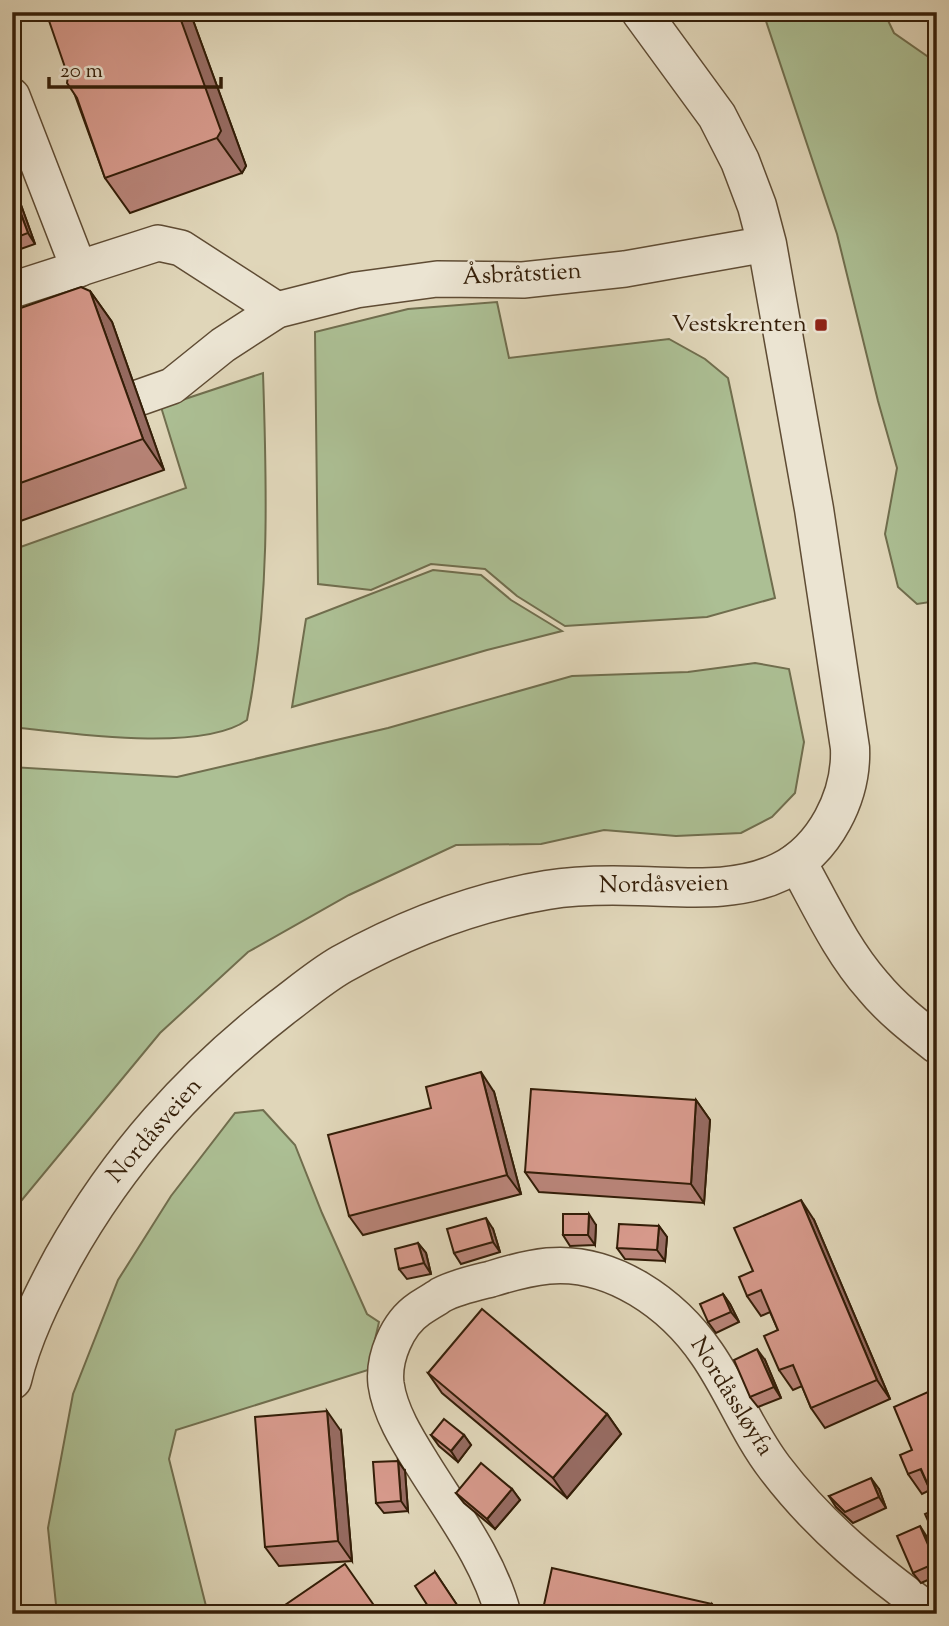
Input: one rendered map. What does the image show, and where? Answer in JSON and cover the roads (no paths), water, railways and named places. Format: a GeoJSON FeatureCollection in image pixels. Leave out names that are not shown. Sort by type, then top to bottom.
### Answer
{"type":"FeatureCollection","features":[{"type":"Feature","properties":{"kind":"street","name":"Nordåsveien"},"geometry":{"type":"LineString","coordinates":[[12,1380],[30,1324],[86,1218],[156,1123],[248,1034],[339,966],[389,940],[502,898],[598,886],[725,887],[757,881],[797,862],[817,842],[840,806],[851,765],[850,748],[814,509],[767,244],[757,206],[740,160],[717,116],[641,12]]}},
{"type":"Feature","properties":{"kind":"street"},"geometry":{"type":"LineString","coordinates":[[797,862],[846,949],[871,984],[892,1007],[937,1044]]}},
{"type":"Feature","properties":{"kind":"lane"},"geometry":{"type":"LineString","coordinates":[[12,96],[79,269]]}},
{"type":"Feature","properties":{"kind":"lane"},"geometry":{"type":"LineString","coordinates":[[12,290],[158,243],[181,248],[277,310]]}},
{"type":"Feature","properties":{"kind":"lane","name":"Åsbråtstien"},"geometry":{"type":"LineString","coordinates":[[138,398],[172,386],[223,345],[277,310],[356,290],[437,279],[523,280],[625,269],[767,244]]}},
{"type":"Feature","properties":{"kind":"lane","name":"Nordåssløyfa"},"geometry":{"type":"LineString","coordinates":[[503,1614],[489,1575],[409,1443],[393,1408],[386,1383],[388,1358],[395,1338],[416,1310],[446,1293],[514,1272],[550,1266],[583,1268],[610,1275],[662,1304],[686,1326],[709,1356],[753,1435],[797,1495],[836,1536],[885,1579],[934,1614]]}},
{"type":"Feature","properties":{"kind":"place","name":"Vestskrenten"},"geometry":{"type":"Point","coordinates":[821,325]}}]}
